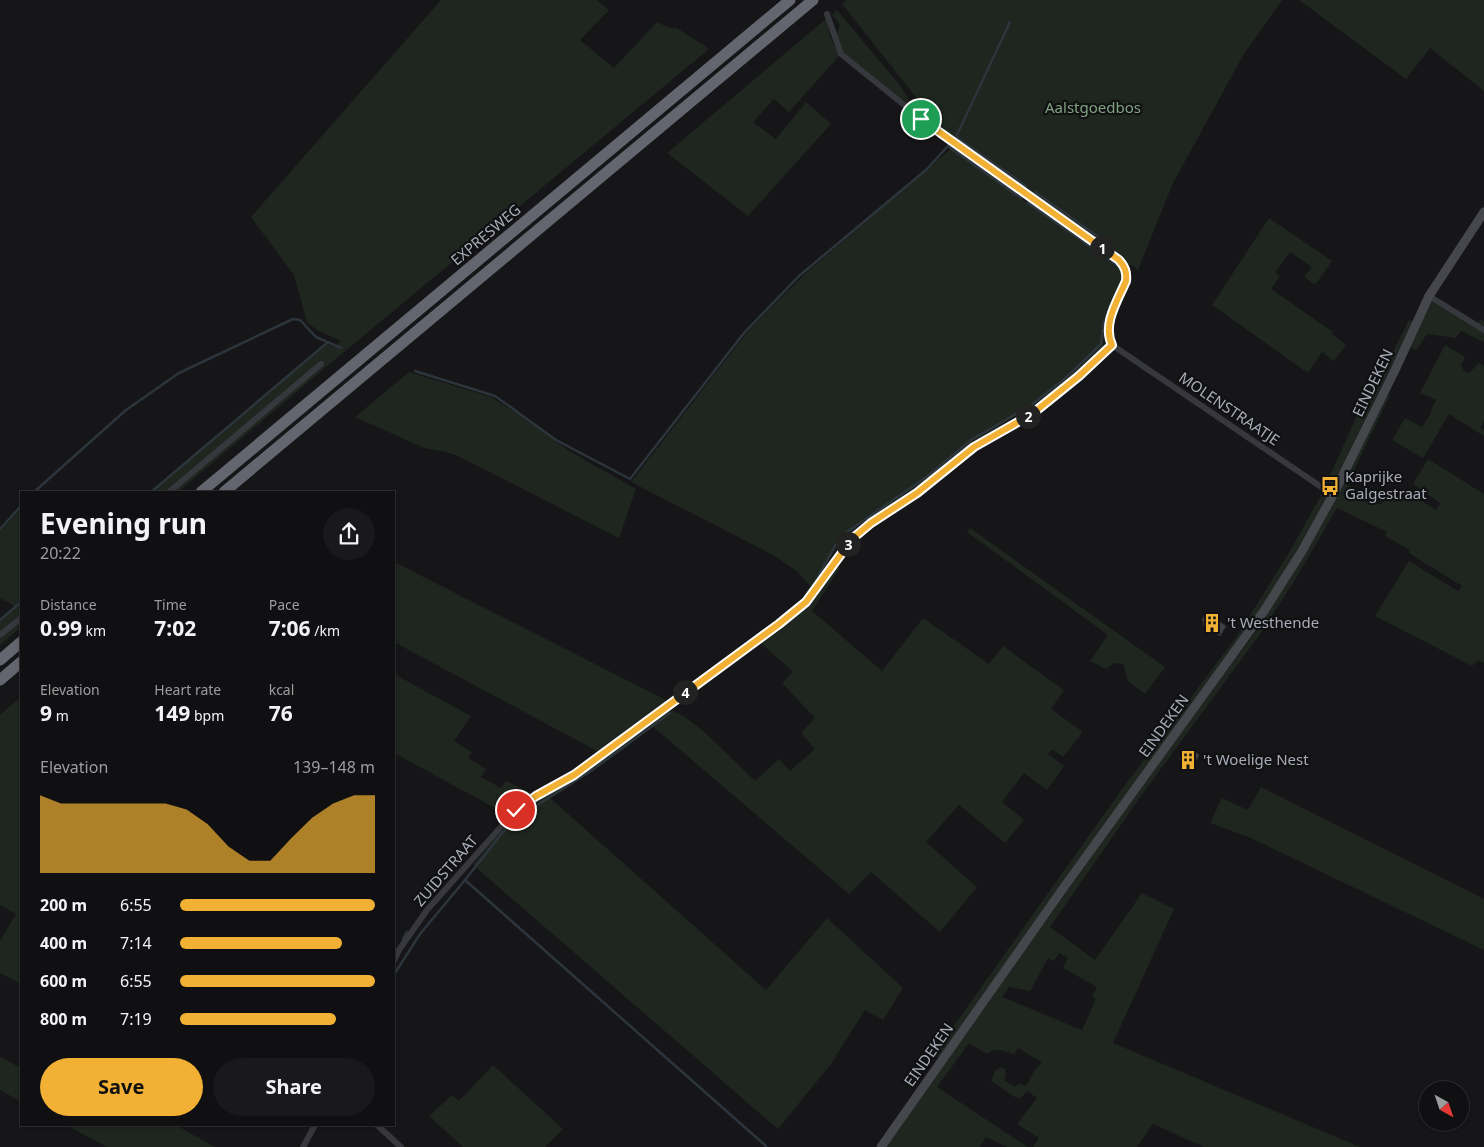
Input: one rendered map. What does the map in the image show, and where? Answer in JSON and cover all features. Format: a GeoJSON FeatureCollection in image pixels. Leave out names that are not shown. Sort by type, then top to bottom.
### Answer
{"type":"FeatureCollection","features":[{"type":"Feature","properties":{"kind":"highway","name":"EXPRESWEG"},"geometry":{"type":"LineString","coordinates":[[202,491],[790,0]]}},
{"type":"Feature","properties":{"kind":"highway","name":"EXPRESWEG"},"geometry":{"type":"LineString","coordinates":[[225,491],[813,0]]}},
{"type":"Feature","properties":{"kind":"highway"},"geometry":{"type":"LineString","coordinates":[[0,660],[20,643]]}},
{"type":"Feature","properties":{"kind":"highway"},"geometry":{"type":"LineString","coordinates":[[0,680],[20,663]]}},
{"type":"Feature","properties":{"kind":"street"},"geometry":{"type":"LineString","coordinates":[[827,14],[841,54],[945,138],[1119,260],[1127,273],[1126,281],[1108,326],[1108,338],[1112,345]]}},
{"type":"Feature","properties":{"kind":"street","name":"EINDEKEN"},"geometry":{"type":"LineString","coordinates":[[881,1147],[1062,890],[1246,638],[1302,551],[1333,494],[1395,370],[1429,296],[1484,212]]}},
{"type":"Feature","properties":{"kind":"street"},"geometry":{"type":"LineString","coordinates":[[1429,296],[1484,330]]}},
{"type":"Feature","properties":{"kind":"street","name":"MOLENSTRAATJE"},"geometry":{"type":"LineString","coordinates":[[1112,345],[1333,494]]}},
{"type":"Feature","properties":{"kind":"street","name":"ZUIDSTRAAT"},"geometry":{"type":"LineString","coordinates":[[395,959],[427,910],[516,810],[536,796],[574,775],[779,624],[806,602],[852,539],[871,523],[917,493],[974,447],[1032,414],[1079,376],[1112,345]]}},
{"type":"Feature","properties":{"kind":"street"},"geometry":{"type":"LineString","coordinates":[[170,491],[320,364]]}},
{"type":"Feature","properties":{"kind":"street"},"geometry":{"type":"LineString","coordinates":[[0,635],[20,619]]}},
{"type":"Feature","properties":{"kind":"street"},"geometry":{"type":"LineString","coordinates":[[303,1147],[314,1126]]}},
{"type":"Feature","properties":{"kind":"street"},"geometry":{"type":"LineString","coordinates":[[378,1126],[399,1146]]}},
{"type":"Feature","properties":{"kind":"green space"},"geometry":{"type":"Polygon","coordinates":[[[441,0],[597,0],[609,10],[580,40],[614,68],[657,22],[670,28],[677,28],[709,49],[179,491],[150,491],[327,344],[335,347],[341,341],[318,331],[307,322],[294,275],[251,217],[441,0]]]}},
{"type":"Feature","properties":{"kind":"green space","name":"Aalstgoedbos"},"geometry":{"type":"Polygon","coordinates":[[[847,0],[1282,0],[1244,54],[1173,183],[1138,270],[947,137],[925,118],[915,96],[842,4],[847,0]]]}},
{"type":"Feature","properties":{"kind":"green space"},"geometry":{"type":"Polygon","coordinates":[[[1299,0],[1484,0],[1484,91],[1430,48],[1406,79],[1299,0]]]}},
{"type":"Feature","properties":{"kind":"green space"},"geometry":{"type":"Polygon","coordinates":[[[837,10],[899,84],[912,104],[909,106],[843,52],[837,34],[840,25],[832,15],[837,10]]]}},
{"type":"Feature","properties":{"kind":"green space"},"geometry":{"type":"Polygon","coordinates":[[[827,18],[830,36],[839,56],[789,112],[774,99],[753,122],[776,139],[806,102],[831,124],[748,216],[667,153],[827,18]]]}},
{"type":"Feature","properties":{"kind":"green space"},"geometry":{"type":"Polygon","coordinates":[[[951,149],[1121,268],[1121,285],[1106,318],[1104,342],[1101,352],[1045,398],[967,446],[916,488],[860,524],[836,549],[812,588],[798,572],[773,555],[631,482],[749,330],[806,273],[951,149]]]}},
{"type":"Feature","properties":{"kind":"green space"},"geometry":{"type":"Polygon","coordinates":[[[1269,218],[1332,261],[1315,285],[1304,277],[1312,267],[1290,252],[1275,272],[1280,276],[1271,289],[1333,332],[1332,334],[1346,345],[1334,361],[1322,352],[1308,373],[1212,305],[1269,218]]]}},
{"type":"Feature","properties":{"kind":"green space"},"geometry":{"type":"Polygon","coordinates":[[[1431,301],[1475,327],[1481,319],[1484,321],[1484,342],[1461,331],[1456,338],[1427,334],[1416,350],[1407,347],[1431,301]]]}},
{"type":"Feature","properties":{"kind":"green space"},"geometry":{"type":"Polygon","coordinates":[[[1409,320],[1413,322],[1334,483],[1323,483],[1328,480],[1370,387],[1374,389],[1409,320]]]}},
{"type":"Feature","properties":{"kind":"green space"},"geometry":{"type":"Polygon","coordinates":[[[1445,345],[1465,357],[1461,365],[1464,371],[1469,373],[1479,363],[1484,366],[1484,421],[1480,428],[1484,430],[1484,436],[1449,414],[1423,458],[1392,440],[1405,418],[1422,427],[1432,411],[1436,400],[1420,393],[1445,345]]]}},
{"type":"Feature","properties":{"kind":"green space"},"geometry":{"type":"Polygon","coordinates":[[[409,372],[491,397],[529,421],[569,451],[636,489],[619,538],[458,456],[424,448],[355,417],[409,372]]]}},
{"type":"Feature","properties":{"kind":"green space"},"geometry":{"type":"Polygon","coordinates":[[[1384,393],[1390,395],[1347,485],[1381,505],[1387,494],[1402,502],[1407,492],[1436,510],[1440,503],[1413,484],[1428,459],[1484,494],[1484,663],[1478,660],[1472,666],[1375,616],[1409,561],[1458,591],[1462,586],[1409,553],[1410,550],[1385,536],[1387,532],[1337,508],[1295,580],[1260,634],[1141,796],[1050,927],[1095,960],[1142,893],[1174,909],[1113,1043],[1360,1147],[1204,1147],[1153,1124],[1137,1147],[1033,1147],[1039,1138],[1017,1124],[1037,1098],[1027,1091],[1021,1098],[1015,1097],[991,1081],[996,1070],[1001,1067],[1005,1069],[1006,1076],[1004,1080],[1016,1087],[1019,1083],[1026,1086],[1034,1071],[1042,1062],[1018,1048],[1014,1055],[1000,1050],[994,1050],[987,1054],[969,1043],[937,1087],[1028,1147],[1007,1147],[986,1137],[980,1147],[885,1147],[1182,730],[1260,626],[1292,575],[1384,393]],[[1059,953],[1054,961],[1048,958],[1030,991],[1009,987],[1002,997],[1082,1030],[1096,999],[1092,997],[1097,987],[1063,968],[1068,958],[1059,953]]]}},
{"type":"Feature","properties":{"kind":"green space"},"geometry":{"type":"Polygon","coordinates":[[[1322,494],[1328,497],[1265,604],[938,1058],[933,1055],[1120,792],[1237,636],[1287,556],[1322,494]]]}},
{"type":"Feature","properties":{"kind":"green space"},"geometry":{"type":"Polygon","coordinates":[[[20,510],[20,628],[0,645],[0,619],[15,606],[0,598],[0,531],[20,510]]]}},
{"type":"Feature","properties":{"kind":"green space"},"geometry":{"type":"Polygon","coordinates":[[[970,528],[1165,667],[1145,694],[1128,681],[1123,664],[1114,663],[1106,669],[1090,661],[1108,635],[967,532],[970,528]]]}},
{"type":"Feature","properties":{"kind":"green space"},"geometry":{"type":"Polygon","coordinates":[[[395,563],[667,701],[599,752],[395,643],[395,563]]]}},
{"type":"Feature","properties":{"kind":"green space"},"geometry":{"type":"Polygon","coordinates":[[[835,564],[840,568],[812,611],[882,671],[923,618],[989,664],[1003,646],[1064,690],[1051,709],[1083,732],[1063,757],[1052,749],[1048,754],[1064,766],[1047,790],[1024,773],[1002,802],[1024,820],[1005,843],[959,805],[926,842],[977,887],[940,932],[871,872],[849,894],[651,725],[588,774],[549,797],[766,990],[827,918],[903,988],[883,1020],[865,1010],[831,1064],[778,1129],[473,865],[506,825],[532,802],[585,771],[670,710],[702,730],[755,781],[779,759],[790,771],[815,749],[801,733],[815,718],[782,683],[793,672],[761,643],[806,607],[835,564]]]}},
{"type":"Feature","properties":{"kind":"green space"},"geometry":{"type":"Polygon","coordinates":[[[395,675],[471,716],[454,741],[472,752],[468,758],[486,769],[481,777],[501,788],[506,781],[531,793],[506,814],[395,754],[395,675]]]}},
{"type":"Feature","properties":{"kind":"green space"},"geometry":{"type":"Polygon","coordinates":[[[20,698],[20,983],[0,973],[0,941],[16,914],[0,905],[0,715],[20,698]]]}},
{"type":"Feature","properties":{"kind":"green space"},"geometry":{"type":"Polygon","coordinates":[[[1261,787],[1484,899],[1484,950],[1251,838],[1210,823],[1222,798],[1248,810],[1261,787]]]}},
{"type":"Feature","properties":{"kind":"green space"},"geometry":{"type":"Polygon","coordinates":[[[0,1057],[20,1067],[20,1101],[0,1090],[0,1057]]]}},
{"type":"Feature","properties":{"kind":"green space"},"geometry":{"type":"Polygon","coordinates":[[[493,1065],[563,1129],[545,1147],[463,1147],[429,1116],[452,1095],[459,1101],[493,1065]]]}},
{"type":"Feature","properties":{"kind":"green space"},"geometry":{"type":"Polygon","coordinates":[[[68,1126],[178,1126],[215,1147],[107,1147],[68,1126]]]}},
{"type":"Feature","properties":{"kind":"building","name":"'t Westhende"},"geometry":{"type":"Polygon","coordinates":[[[1206,613],[1226,626],[1220,636],[1203,625],[1204,622],[1202,620],[1206,613]]]}},
{"type":"Feature","properties":{"kind":"building","name":"'t Woelige Nest"},"geometry":{"type":"Polygon","coordinates":[[[1193,750],[1199,755],[1192,768],[1179,759],[1184,752],[1190,754],[1193,750]]]}},
{"type":"Feature","properties":{"kind":"waterway"},"geometry":{"type":"LineString","coordinates":[[415,371],[495,396],[556,440],[630,479],[744,333],[799,276],[927,169],[956,137],[1010,22]]}},
{"type":"Feature","properties":{"kind":"waterway"},"geometry":{"type":"LineString","coordinates":[[956,137],[1026,186]]}},
{"type":"Feature","properties":{"kind":"waterway"},"geometry":{"type":"LineString","coordinates":[[949,147],[1021,198]]}},
{"type":"Feature","properties":{"kind":"waterway"},"geometry":{"type":"LineString","coordinates":[[1035,192],[1104,241]]}},
{"type":"Feature","properties":{"kind":"waterway"},"geometry":{"type":"LineString","coordinates":[[1028,203],[1120,267]]}},
{"type":"Feature","properties":{"kind":"waterway"},"geometry":{"type":"LineString","coordinates":[[816,580],[836,544],[847,532],[929,475],[971,440],[1031,405],[1068,376],[1101,344],[1104,322],[1123,278],[1123,271]]}},
{"type":"Feature","properties":{"kind":"waterway"},"geometry":{"type":"LineString","coordinates":[[35,491],[126,410],[179,373],[293,319],[300,320],[316,337],[341,348]]}},
{"type":"Feature","properties":{"kind":"waterway"},"geometry":{"type":"LineString","coordinates":[[152,491],[328,342]]}},
{"type":"Feature","properties":{"kind":"waterway"},"geometry":{"type":"LineString","coordinates":[[0,529],[20,507]]}},
{"type":"Feature","properties":{"kind":"waterway"},"geometry":{"type":"LineString","coordinates":[[0,620],[20,603]]}},
{"type":"Feature","properties":{"kind":"waterway"},"geometry":{"type":"LineString","coordinates":[[465,880],[503,832],[520,816],[591,771],[670,713]]}},
{"type":"Feature","properties":{"kind":"waterway"},"geometry":{"type":"LineString","coordinates":[[395,973],[420,934],[465,880],[766,1146]]}},
{"type":"Feature","properties":{"kind":"waterway"},"geometry":{"type":"LineString","coordinates":[[403,939],[407,932]]}},
{"type":"Feature","properties":{"kind":"place","name":"Kaprijke Galgestraat"},"geometry":{"type":"Point","coordinates":[1330,486]}},
{"type":"Feature","properties":{"kind":"place","name":"'t Westhende"},"geometry":{"type":"Point","coordinates":[1212,623]}},
{"type":"Feature","properties":{"kind":"place","name":"'t Woelige Nest"},"geometry":{"type":"Point","coordinates":[1188,760]}},
{"type":"Feature","properties":{"kind":"route"},"geometry":{"type":"LineString","coordinates":[[516,810],[536,796],[574,775],[779,624],[806,602],[840,553],[852,539],[871,523],[917,493],[974,447],[1032,414],[1079,376],[1112,345],[1108,338],[1108,326],[1126,281],[1127,273],[1119,260],[945,138],[921,119]]}}]}
